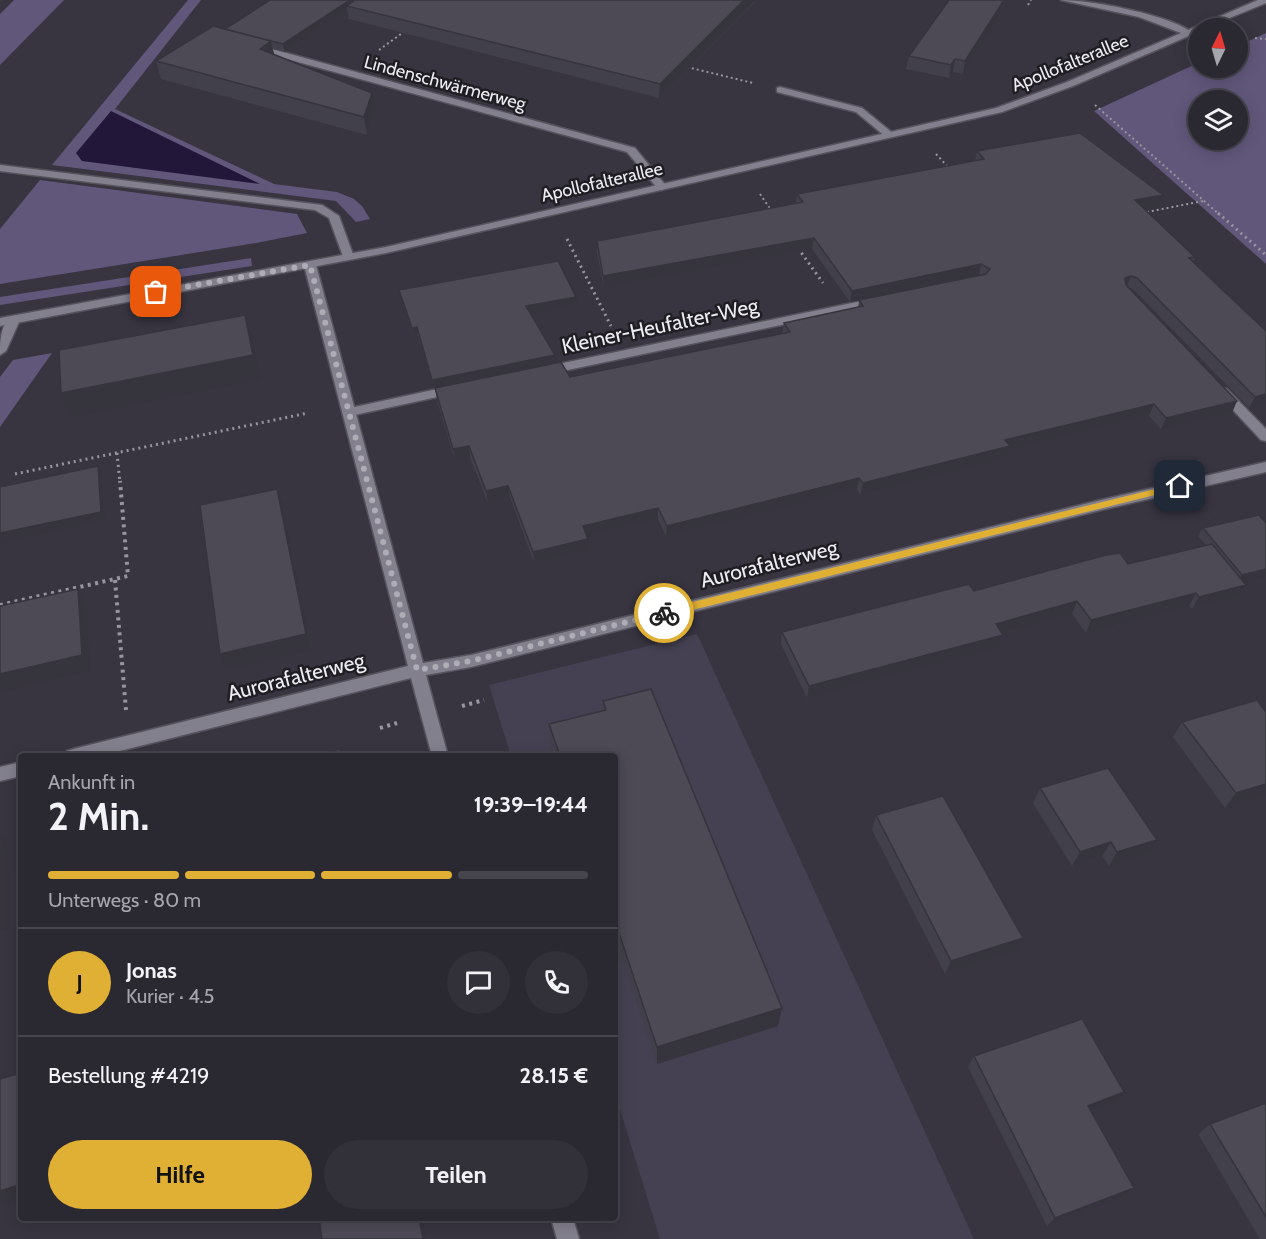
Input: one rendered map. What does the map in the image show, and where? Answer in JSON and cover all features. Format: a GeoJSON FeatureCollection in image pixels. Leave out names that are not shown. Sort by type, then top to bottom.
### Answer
{"type":"FeatureCollection","features":[{"type":"Feature","properties":{"kind":"street"},"geometry":{"type":"LineString","coordinates":[[1065,0],[1141,15],[1188,28]]}},
{"type":"Feature","properties":{"kind":"street","name":"Apollofalterallee"},"geometry":{"type":"LineString","coordinates":[[1223,18],[1265,0]]}},
{"type":"Feature","properties":{"kind":"street","name":"Apollofalterallee"},"geometry":{"type":"LineString","coordinates":[[0,322],[133,295],[348,257],[999,110],[1030,100],[1188,33]]}},
{"type":"Feature","properties":{"kind":"street","name":"Lindenschwärmerweg"},"geometry":{"type":"LineString","coordinates":[[248,46],[631,150],[662,187]]}},
{"type":"Feature","properties":{"kind":"street"},"geometry":{"type":"LineString","coordinates":[[780,90],[860,110],[890,135]]}},
{"type":"Feature","properties":{"kind":"street"},"geometry":{"type":"LineString","coordinates":[[0,168],[318,207],[334,216],[348,257]]}},
{"type":"Feature","properties":{"kind":"street"},"geometry":{"type":"LineString","coordinates":[[310,265],[439,753]]}},
{"type":"Feature","properties":{"kind":"street","name":"Kleiner-Heufalter-Weg"},"geometry":{"type":"LineString","coordinates":[[532,373],[887,300]]}},
{"type":"Feature","properties":{"kind":"street"},"geometry":{"type":"LineString","coordinates":[[0,351],[14,320]]}},
{"type":"Feature","properties":{"kind":"street"},"geometry":{"type":"LineString","coordinates":[[350,411],[474,385]]}},
{"type":"Feature","properties":{"kind":"street"},"geometry":{"type":"LineString","coordinates":[[1217,386],[1266,437]]}},
{"type":"Feature","properties":{"kind":"street","name":"Aurorafalterweg"},"geometry":{"type":"LineString","coordinates":[[85,753],[417,670],[471,661],[1101,505],[1266,467]]}},
{"type":"Feature","properties":{"kind":"street"},"geometry":{"type":"LineString","coordinates":[[0,774],[18,770]]}},
{"type":"Feature","properties":{"kind":"street"},"geometry":{"type":"LineString","coordinates":[[563,1221],[568,1239]]}},
{"type":"Feature","properties":{"kind":"path"},"geometry":{"type":"LineString","coordinates":[[1028,5],[1031,0]]}},
{"type":"Feature","properties":{"kind":"path"},"geometry":{"type":"LineString","coordinates":[[347,73],[412,26]]}},
{"type":"Feature","properties":{"kind":"path"},"geometry":{"type":"LineString","coordinates":[[680,65],[758,84]]}},
{"type":"Feature","properties":{"kind":"path"},"geometry":{"type":"LineString","coordinates":[[1091,102],[1266,255]]}},
{"type":"Feature","properties":{"kind":"path"},"geometry":{"type":"LineString","coordinates":[[931,149],[954,173]]}},
{"type":"Feature","properties":{"kind":"path"},"geometry":{"type":"LineString","coordinates":[[756,189],[777,218]]}},
{"type":"Feature","properties":{"kind":"path"},"geometry":{"type":"LineString","coordinates":[[1136,214],[1203,201]]}},
{"type":"Feature","properties":{"kind":"path"},"geometry":{"type":"LineString","coordinates":[[565,235],[625,354]]}},
{"type":"Feature","properties":{"kind":"path"},"geometry":{"type":"LineString","coordinates":[[797,247],[841,309]]}},
{"type":"Feature","properties":{"kind":"path"},"geometry":{"type":"LineString","coordinates":[[15,474],[308,413]]}},
{"type":"Feature","properties":{"kind":"path"},"geometry":{"type":"LineString","coordinates":[[0,606],[129,576],[117,453]]}},
{"type":"Feature","properties":{"kind":"path"},"geometry":{"type":"LineString","coordinates":[[115,580],[128,742]]}},
{"type":"Feature","properties":{"kind":"shaded area"},"geometry":{"type":"Polygon","coordinates":[[[14,0],[64,0],[0,65],[0,14],[14,0]]]}},
{"type":"Feature","properties":{"kind":"shaded area"},"geometry":{"type":"Polygon","coordinates":[[[188,0],[201,0],[115,109],[274,184],[337,192],[354,199],[362,206],[370,219],[356,222],[336,201],[52,165],[188,0]]]}},
{"type":"Feature","properties":{"kind":"shaded area"},"geometry":{"type":"Polygon","coordinates":[[[1266,33],[1266,264],[1094,111],[1188,68],[1188,78],[1248,78],[1248,41],[1266,33]]]}},
{"type":"Feature","properties":{"kind":"shaded area"},"geometry":{"type":"Polygon","coordinates":[[[111,111],[260,184],[82,161],[76,153],[111,111]]]}},
{"type":"Feature","properties":{"kind":"shaded area"},"geometry":{"type":"Polygon","coordinates":[[[40,180],[297,214],[307,233],[0,284],[0,229],[40,180]]]}},
{"type":"Feature","properties":{"kind":"shaded area"},"geometry":{"type":"Polygon","coordinates":[[[251,258],[252,266],[0,305],[0,297],[251,258]]]}},
{"type":"Feature","properties":{"kind":"shaded area"},"geometry":{"type":"Polygon","coordinates":[[[52,353],[0,427],[0,377],[13,360],[52,353]]]}},
{"type":"Feature","properties":{"kind":"shaded area"},"geometry":{"type":"Polygon","coordinates":[[[697,634],[974,1239],[660,1239],[618,1103],[618,753],[510,753],[489,685],[697,634]]]}},
{"type":"Feature","properties":{"kind":"building"},"geometry":{"type":"Polygon","coordinates":[[[270,0],[350,0],[283,44],[225,29],[270,0]]]}},
{"type":"Feature","properties":{"kind":"building"},"geometry":{"type":"Polygon","coordinates":[[[355,0],[744,0],[660,84],[347,6],[355,0]]]}},
{"type":"Feature","properties":{"kind":"building"},"geometry":{"type":"Polygon","coordinates":[[[949,0],[1004,0],[965,61],[955,59],[951,65],[909,56],[949,0]]]}},
{"type":"Feature","properties":{"kind":"building"},"geometry":{"type":"Polygon","coordinates":[[[213,26],[271,41],[260,49],[372,93],[364,117],[156,61],[213,26]]]}},
{"type":"Feature","properties":{"kind":"building"},"geometry":{"type":"Polygon","coordinates":[[[1080,133],[1163,195],[1135,200],[1195,257],[1189,258],[1266,331],[1266,394],[1255,397],[1137,278],[1131,276],[1125,278],[1126,285],[1237,401],[1166,418],[1154,404],[1005,440],[1010,446],[863,483],[859,478],[667,526],[658,508],[583,526],[588,539],[533,552],[508,486],[486,491],[469,446],[453,449],[435,388],[561,362],[570,377],[790,332],[784,323],[863,306],[859,300],[986,274],[990,269],[981,264],[852,291],[814,238],[603,276],[597,241],[803,202],[797,194],[984,159],[977,151],[1080,133]]]}},
{"type":"Feature","properties":{"kind":"building"},"geometry":{"type":"Polygon","coordinates":[[[558,261],[576,297],[526,306],[555,355],[432,380],[417,327],[412,328],[399,290],[558,261]]]}},
{"type":"Feature","properties":{"kind":"building"},"geometry":{"type":"Polygon","coordinates":[[[245,315],[253,355],[61,393],[59,350],[245,315]]]}},
{"type":"Feature","properties":{"kind":"building"},"geometry":{"type":"Polygon","coordinates":[[[98,466],[101,512],[0,533],[0,487],[98,466]]]}},
{"type":"Feature","properties":{"kind":"building"},"geometry":{"type":"Polygon","coordinates":[[[277,489],[306,634],[220,654],[200,505],[277,489]]]}},
{"type":"Feature","properties":{"kind":"building"},"geometry":{"type":"Polygon","coordinates":[[[1259,515],[1266,523],[1266,569],[1242,575],[1203,528],[1259,515]]]}},
{"type":"Feature","properties":{"kind":"building"},"geometry":{"type":"Polygon","coordinates":[[[1212,544],[1246,585],[1199,597],[1196,593],[1091,620],[1077,601],[996,624],[1003,635],[809,686],[782,632],[969,584],[974,591],[1106,555],[1120,553],[1128,564],[1212,544]]]}},
{"type":"Feature","properties":{"kind":"building"},"geometry":{"type":"Polygon","coordinates":[[[78,589],[82,655],[0,674],[0,606],[78,589]]]}},
{"type":"Feature","properties":{"kind":"building"},"geometry":{"type":"Polygon","coordinates":[[[651,689],[782,1008],[657,1047],[618,930],[618,753],[559,753],[549,724],[606,710],[603,701],[651,689]]]}},
{"type":"Feature","properties":{"kind":"building"},"geometry":{"type":"Polygon","coordinates":[[[1257,700],[1266,712],[1266,784],[1236,793],[1182,722],[1257,700]]]}},
{"type":"Feature","properties":{"kind":"building"},"geometry":{"type":"Polygon","coordinates":[[[340,749],[341,753],[324,753],[340,749]]]}},
{"type":"Feature","properties":{"kind":"building"},"geometry":{"type":"Polygon","coordinates":[[[1108,768],[1157,840],[1117,852],[1111,842],[1080,852],[1040,788],[1108,768]]]}},
{"type":"Feature","properties":{"kind":"building"},"geometry":{"type":"Polygon","coordinates":[[[943,796],[1023,938],[951,961],[876,815],[943,796]]]}},
{"type":"Feature","properties":{"kind":"building"},"geometry":{"type":"Polygon","coordinates":[[[1082,1019],[1124,1092],[1088,1106],[1134,1188],[1055,1218],[974,1056],[1082,1019]]]}},
{"type":"Feature","properties":{"kind":"building"},"geometry":{"type":"Polygon","coordinates":[[[18,1074],[18,1185],[0,1191],[0,1079],[18,1074]]]}},
{"type":"Feature","properties":{"kind":"building"},"geometry":{"type":"Polygon","coordinates":[[[1266,1103],[1266,1217],[1210,1124],[1266,1103]]]}},
{"type":"Feature","properties":{"kind":"building"},"geometry":{"type":"Polygon","coordinates":[[[319,1221],[420,1221],[423,1239],[322,1239],[319,1221]]]}},
{"type":"Feature","properties":{"kind":"way so far"},"geometry":{"type":"LineString","coordinates":[[156,292],[310,265],[358,438],[417,670],[471,661],[664,613]]}},
{"type":"Feature","properties":{"kind":"route"},"geometry":{"type":"LineString","coordinates":[[664,613],[1180,486]]}}]}
